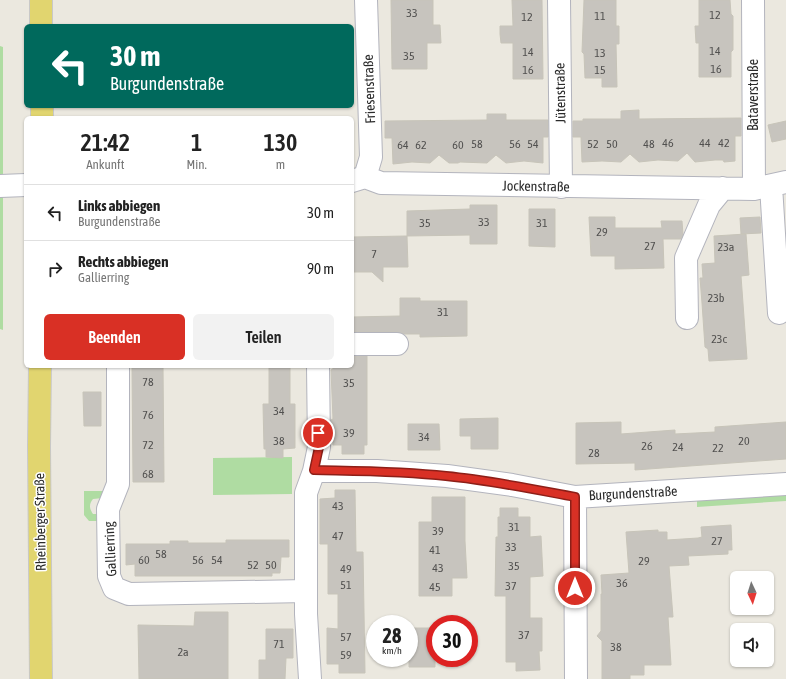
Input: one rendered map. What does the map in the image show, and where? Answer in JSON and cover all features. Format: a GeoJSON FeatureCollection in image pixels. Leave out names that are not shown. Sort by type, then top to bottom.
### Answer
{"type":"FeatureCollection","features":[{"type":"Feature","properties":{"kind":"main road"},"geometry":{"type":"LineString","coordinates":[[41,0],[41,24]]}},
{"type":"Feature","properties":{"kind":"main road","name":"Rheinberger Straße"},"geometry":{"type":"LineString","coordinates":[[40,368],[39,446],[41,679]]}},
{"type":"Feature","properties":{"kind":"street","name":"Friesenstraße"},"geometry":{"type":"LineString","coordinates":[[359,179],[371,157],[366,0]]}},
{"type":"Feature","properties":{"kind":"street","name":"Jütenstraße"},"geometry":{"type":"LineString","coordinates":[[559,0],[562,187]]}},
{"type":"Feature","properties":{"kind":"street","name":"Bataverstraße"},"geometry":{"type":"LineString","coordinates":[[752,0],[770,186]]}},
{"type":"Feature","properties":{"kind":"street","name":"Jockenstraße"},"geometry":{"type":"LineString","coordinates":[[359,179],[381,183],[562,187],[723,188],[770,186]]}},
{"type":"Feature","properties":{"kind":"street"},"geometry":{"type":"LineString","coordinates":[[0,186],[24,185]]}},
{"type":"Feature","properties":{"kind":"street"},"geometry":{"type":"LineString","coordinates":[[770,186],[779,313]]}},
{"type":"Feature","properties":{"kind":"street"},"geometry":{"type":"LineString","coordinates":[[687,318],[686,258],[709,205],[723,188]]}},
{"type":"Feature","properties":{"kind":"street"},"geometry":{"type":"LineString","coordinates":[[354,344],[397,344]]}},
{"type":"Feature","properties":{"kind":"street","name":"Gallierring"},"geometry":{"type":"LineString","coordinates":[[118,368],[118,484],[108,509],[109,576],[114,588],[129,594],[306,591]]}},
{"type":"Feature","properties":{"kind":"street"},"geometry":{"type":"LineString","coordinates":[[310,679],[306,591],[306,493],[314,470],[319,447],[318,368]]}},
{"type":"Feature","properties":{"kind":"street","name":"Burgundenstraße"},"geometry":{"type":"LineString","coordinates":[[314,470],[377,471],[446,476],[512,485],[575,497],[786,484]]}},
{"type":"Feature","properties":{"kind":"street"},"geometry":{"type":"LineString","coordinates":[[575,497],[576,679]]}},
{"type":"Feature","properties":{"kind":"green space"},"geometry":{"type":"Polygon","coordinates":[[[0,46],[3,47],[3,330],[0,329],[0,46]]]}},
{"type":"Feature","properties":{"kind":"green space"},"geometry":{"type":"Polygon","coordinates":[[[292,457],[292,494],[213,495],[213,458],[292,457]]]}},
{"type":"Feature","properties":{"kind":"green space"},"geometry":{"type":"Polygon","coordinates":[[[84,491],[104,491],[103,498],[93,499],[90,506],[93,514],[101,514],[101,521],[89,521],[84,515],[84,491]]]}},
{"type":"Feature","properties":{"kind":"green space"},"geometry":{"type":"Polygon","coordinates":[[[786,495],[786,501],[697,507],[697,501],[786,495]]]}},
{"type":"Feature","properties":{"kind":"building"},"geometry":{"type":"Polygon","coordinates":[[[391,0],[433,0],[433,25],[440,25],[441,43],[427,43],[427,69],[392,69],[391,0]]]}},
{"type":"Feature","properties":{"kind":"building"},"geometry":{"type":"Polygon","coordinates":[[[512,0],[542,0],[543,79],[513,79],[513,43],[501,43],[500,34],[500,26],[513,26],[512,0]]]}},
{"type":"Feature","properties":{"kind":"building"},"geometry":{"type":"Polygon","coordinates":[[[584,0],[616,0],[616,26],[619,26],[619,44],[616,44],[617,87],[602,87],[602,78],[585,78],[584,54],[582,52],[584,0]]]}},
{"type":"Feature","properties":{"kind":"building"},"geometry":{"type":"Polygon","coordinates":[[[699,0],[730,0],[731,14],[733,16],[731,77],[699,77],[699,43],[696,43],[695,26],[699,26],[699,0]]]}},
{"type":"Feature","properties":{"kind":"building"},"geometry":{"type":"Polygon","coordinates":[[[639,110],[639,119],[741,118],[741,136],[735,136],[735,161],[724,162],[723,160],[715,160],[695,162],[687,153],[678,161],[658,160],[639,162],[630,154],[621,162],[582,162],[581,137],[573,137],[573,121],[583,121],[583,119],[621,119],[621,111],[639,110]]]}},
{"type":"Feature","properties":{"kind":"building"},"geometry":{"type":"Polygon","coordinates":[[[487,114],[506,114],[506,120],[548,120],[548,137],[543,137],[543,163],[524,161],[506,163],[496,155],[487,163],[449,163],[439,155],[430,163],[412,162],[393,164],[392,138],[385,138],[385,121],[487,120],[487,114]]]}},
{"type":"Feature","properties":{"kind":"building"},"geometry":{"type":"Polygon","coordinates":[[[786,121],[786,139],[772,142],[768,125],[786,121]]]}},
{"type":"Feature","properties":{"kind":"building"},"geometry":{"type":"Polygon","coordinates":[[[470,205],[497,205],[497,244],[470,244],[470,235],[407,236],[407,211],[470,209],[470,205]]]}},
{"type":"Feature","properties":{"kind":"building"},"geometry":{"type":"Polygon","coordinates":[[[529,209],[555,209],[555,247],[529,246],[529,209]]]}},
{"type":"Feature","properties":{"kind":"building"},"geometry":{"type":"Polygon","coordinates":[[[589,217],[615,217],[615,228],[662,228],[661,221],[682,221],[683,235],[681,239],[663,239],[664,268],[615,269],[615,256],[591,256],[589,217]]]}},
{"type":"Feature","properties":{"kind":"building"},"geometry":{"type":"Polygon","coordinates":[[[760,217],[761,233],[741,234],[740,218],[760,217]]]}},
{"type":"Feature","properties":{"kind":"building"},"geometry":{"type":"Polygon","coordinates":[[[746,234],[749,275],[741,276],[747,359],[709,361],[708,349],[705,347],[700,278],[703,278],[702,264],[715,263],[714,236],[746,234]]]}},
{"type":"Feature","properties":{"kind":"building"},"geometry":{"type":"Polygon","coordinates":[[[407,236],[408,267],[383,267],[383,282],[372,272],[354,272],[354,237],[407,236]]]}},
{"type":"Feature","properties":{"kind":"building"},"geometry":{"type":"Polygon","coordinates":[[[400,298],[420,298],[420,301],[467,301],[467,336],[420,337],[420,334],[404,334],[397,332],[354,332],[354,317],[400,316],[400,298]]]}},
{"type":"Feature","properties":{"kind":"building"},"geometry":{"type":"Polygon","coordinates":[[[354,356],[367,356],[367,445],[364,445],[364,454],[342,454],[342,445],[333,445],[331,420],[333,419],[331,370],[354,368],[354,356]]]}},
{"type":"Feature","properties":{"kind":"building"},"geometry":{"type":"Polygon","coordinates":[[[132,368],[163,368],[164,482],[133,482],[132,368]]]}},
{"type":"Feature","properties":{"kind":"building"},"geometry":{"type":"Polygon","coordinates":[[[269,368],[290,368],[290,404],[295,404],[295,448],[283,449],[283,458],[266,457],[266,449],[264,449],[263,404],[269,404],[269,368]]]}},
{"type":"Feature","properties":{"kind":"building"},"geometry":{"type":"Polygon","coordinates":[[[83,392],[101,392],[101,426],[84,426],[83,392]]]}},
{"type":"Feature","properties":{"kind":"building"},"geometry":{"type":"Polygon","coordinates":[[[498,418],[498,449],[471,449],[471,436],[460,436],[460,419],[498,418]]]}},
{"type":"Feature","properties":{"kind":"building"},"geometry":{"type":"Polygon","coordinates":[[[621,422],[621,434],[675,430],[675,434],[715,432],[715,427],[786,422],[786,459],[635,470],[635,463],[576,464],[576,423],[621,422]]]}},
{"type":"Feature","properties":{"kind":"building"},"geometry":{"type":"Polygon","coordinates":[[[408,424],[439,424],[440,450],[408,450],[408,424]]]}},
{"type":"Feature","properties":{"kind":"building"},"geometry":{"type":"Polygon","coordinates":[[[335,490],[355,490],[356,552],[363,552],[365,673],[339,673],[339,664],[327,664],[327,628],[338,629],[338,594],[328,594],[328,544],[320,544],[320,499],[335,498],[335,490]]]}},
{"type":"Feature","properties":{"kind":"building"},"geometry":{"type":"Polygon","coordinates":[[[432,497],[465,497],[467,578],[452,578],[452,596],[419,596],[419,522],[432,522],[432,497]]]}},
{"type":"Feature","properties":{"kind":"building"},"geometry":{"type":"Polygon","coordinates":[[[500,508],[518,508],[518,517],[530,517],[530,537],[541,536],[543,576],[530,577],[530,618],[542,618],[542,651],[539,651],[540,670],[516,671],[516,662],[506,662],[506,596],[495,596],[496,537],[498,537],[498,517],[500,517],[500,508]]]}},
{"type":"Feature","properties":{"kind":"building"},"geometry":{"type":"Polygon","coordinates":[[[731,525],[732,550],[728,550],[728,554],[688,556],[689,565],[669,566],[673,617],[668,617],[671,665],[644,665],[644,675],[630,675],[630,679],[602,679],[602,641],[597,636],[601,631],[601,575],[629,573],[626,532],[658,530],[658,532],[667,532],[667,540],[698,538],[702,537],[701,527],[731,525]]]}},
{"type":"Feature","properties":{"kind":"building"},"geometry":{"type":"Polygon","coordinates":[[[226,540],[289,540],[289,557],[281,557],[280,573],[272,573],[272,576],[135,576],[135,564],[126,565],[126,544],[170,544],[170,541],[188,541],[188,543],[226,543],[226,540]]]}},
{"type":"Feature","properties":{"kind":"building"},"geometry":{"type":"Polygon","coordinates":[[[195,612],[228,612],[228,679],[139,679],[138,625],[194,626],[195,612]]]}},
{"type":"Feature","properties":{"kind":"building"},"geometry":{"type":"Polygon","coordinates":[[[418,628],[426,628],[426,667],[418,667],[418,628]]]}},
{"type":"Feature","properties":{"kind":"building"},"geometry":{"type":"Polygon","coordinates":[[[266,629],[293,629],[293,658],[286,658],[285,679],[259,679],[259,660],[266,660],[266,629]]]}},
{"type":"Feature","properties":{"kind":"route"},"geometry":{"type":"LineString","coordinates":[[318,433],[319,447],[314,470],[377,471],[446,476],[512,485],[575,497],[575,588]]}}]}
